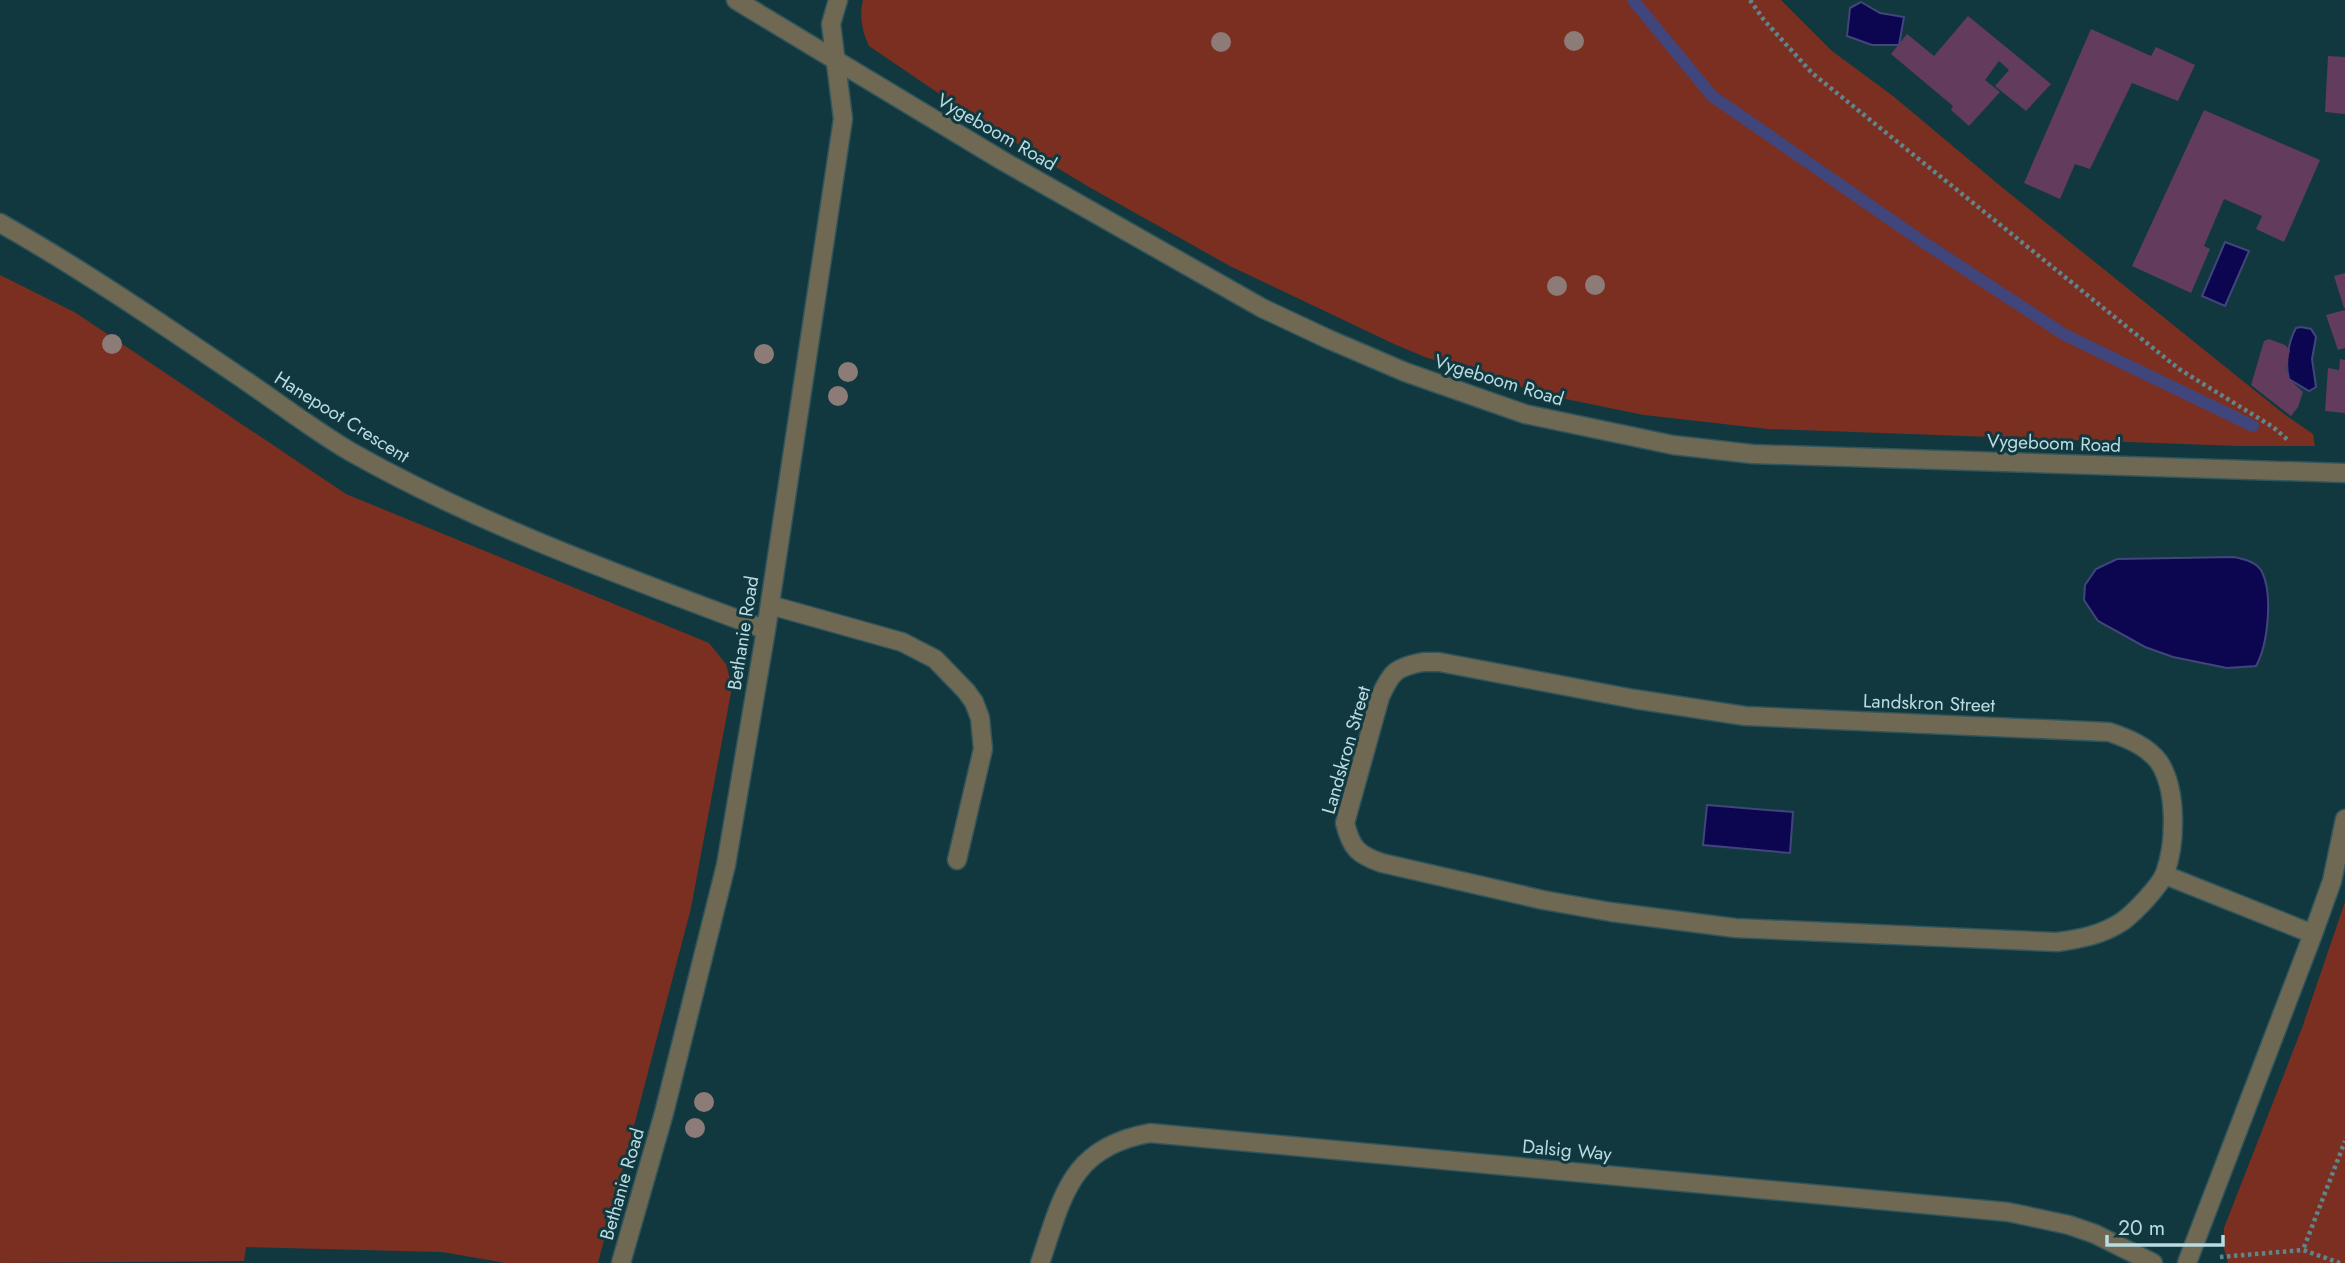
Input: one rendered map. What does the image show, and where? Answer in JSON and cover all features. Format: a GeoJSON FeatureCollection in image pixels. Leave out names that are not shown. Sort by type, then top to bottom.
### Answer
{"type":"FeatureCollection","features":[{"type":"Feature","properties":{"kind":"street","name":"Vygeboom Road"},"geometry":{"type":"LineString","coordinates":[[736,0],[1003,161],[1262,308],[1405,372],[1525,414],[1673,445],[1752,454],[2345,473]]}},
{"type":"Feature","properties":{"kind":"street","name":"Bethanie Road"},"geometry":{"type":"LineString","coordinates":[[621,1263],[664,1113],[726,866],[766,631],[843,119],[831,24],[838,0]]}},
{"type":"Feature","properties":{"kind":"street","name":"Hanepoot Crescent"},"geometry":{"type":"LineString","coordinates":[[0,223],[116,293],[348,450],[402,480],[581,560],[766,631]]}},
{"type":"Feature","properties":{"kind":"street"},"geometry":{"type":"LineString","coordinates":[[770,605],[902,642],[935,659],[966,691],[980,718],[983,749],[957,860]]}},
{"type":"Feature","properties":{"kind":"street","name":"Landskron Street"},"geometry":{"type":"LineString","coordinates":[[1423,662],[1439,662],[1634,699],[1745,716],[2109,732],[2139,744],[2159,762],[2168,782],[2173,811],[2173,836],[2165,875],[2123,921],[2091,937],[2057,942],[1735,928],[1542,900],[1382,863],[1359,853],[1348,836],[1345,823],[1386,683],[1399,668],[1423,662]]}},
{"type":"Feature","properties":{"kind":"street"},"geometry":{"type":"LineString","coordinates":[[2188,1261],[2314,934],[2332,881],[2345,818]]}},
{"type":"Feature","properties":{"kind":"street"},"geometry":{"type":"LineString","coordinates":[[2165,875],[2314,934]]}},
{"type":"Feature","properties":{"kind":"street","name":"Dalsig Way"},"geometry":{"type":"LineString","coordinates":[[1040,1263],[1062,1200],[1080,1168],[1110,1144],[1150,1133],[2007,1212],[2069,1225],[2095,1234],[2153,1263]]}},
{"type":"Feature","properties":{"kind":"path"},"geometry":{"type":"LineString","coordinates":[[1750,0],[1811,73],[2179,369],[2273,427],[2323,473]]}},
{"type":"Feature","properties":{"kind":"path"},"geometry":{"type":"LineString","coordinates":[[2303,1250],[2345,1141]]}},
{"type":"Feature","properties":{"kind":"path"},"geometry":{"type":"LineString","coordinates":[[2188,1261],[2303,1250],[2340,1263]]}},
{"type":"Feature","properties":{"kind":"shaded area"},"geometry":{"type":"Polygon","coordinates":[[[863,0],[1781,0],[1832,51],[1893,96],[2004,189],[2284,414],[2313,434],[2315,446],[2239,446],[1768,429],[1644,415],[1551,396],[1425,357],[1394,344],[1230,266],[1089,187],[972,116],[869,46],[862,23],[863,0]]]}},
{"type":"Feature","properties":{"kind":"shaded area"},"geometry":{"type":"Polygon","coordinates":[[[1861,2],[1880,13],[1904,17],[1899,45],[1872,45],[1847,36],[1850,8],[1861,2]]]}},
{"type":"Feature","properties":{"kind":"shaded area"},"geometry":{"type":"Polygon","coordinates":[[[2225,242],[2249,251],[2225,306],[2202,296],[2225,242]]]}},
{"type":"Feature","properties":{"kind":"shaded area"},"geometry":{"type":"Polygon","coordinates":[[[0,275],[76,313],[346,494],[709,643],[726,664],[732,687],[691,908],[598,1263],[506,1263],[442,1252],[246,1247],[244,1261],[0,1263],[0,275]]]}},
{"type":"Feature","properties":{"kind":"shaded area"},"geometry":{"type":"Polygon","coordinates":[[[2296,328],[2311,329],[2316,337],[2312,359],[2316,387],[2309,391],[2289,379],[2288,373],[2289,346],[2296,328]]]}},
{"type":"Feature","properties":{"kind":"shaded area"},"geometry":{"type":"Polygon","coordinates":[[[2234,557],[2257,566],[2265,581],[2268,619],[2264,646],[2256,666],[2227,668],[2173,657],[2145,647],[2098,621],[2084,600],[2085,585],[2096,569],[2117,559],[2234,557]]]}},
{"type":"Feature","properties":{"kind":"shaded area"},"geometry":{"type":"Polygon","coordinates":[[[1707,805],[1793,812],[1790,853],[1703,845],[1707,805]]]}},
{"type":"Feature","properties":{"kind":"shaded area"},"geometry":{"type":"Polygon","coordinates":[[[2345,902],[2345,1263],[2228,1263],[2223,1245],[2224,1228],[2302,1028],[2345,902]]]}},
{"type":"Feature","properties":{"kind":"building"},"geometry":{"type":"Polygon","coordinates":[[[1968,16],[2051,84],[2026,111],[1995,86],[2009,70],[1999,61],[1985,80],[2000,92],[1969,126],[1951,110],[1953,106],[1891,54],[1907,34],[1934,56],[1968,16]]]}},
{"type":"Feature","properties":{"kind":"building"},"geometry":{"type":"Polygon","coordinates":[[[2091,29],[2151,56],[2156,47],[2195,65],[2178,101],[2132,83],[2090,169],[2075,164],[2060,199],[2024,183],[2091,29]]]}},
{"type":"Feature","properties":{"kind":"building"},"geometry":{"type":"Polygon","coordinates":[[[2328,56],[2345,57],[2345,114],[2325,112],[2328,56]]]}},
{"type":"Feature","properties":{"kind":"building"},"geometry":{"type":"Polygon","coordinates":[[[2204,110],[2320,160],[2284,242],[2256,229],[2262,216],[2224,199],[2204,246],[2210,249],[2191,293],[2132,266],[2204,110]]]}},
{"type":"Feature","properties":{"kind":"building"},"geometry":{"type":"Polygon","coordinates":[[[2345,273],[2345,308],[2344,308],[2334,276],[2345,273]]]}},
{"type":"Feature","properties":{"kind":"building"},"geometry":{"type":"Polygon","coordinates":[[[2345,310],[2345,348],[2338,350],[2326,315],[2345,310]]]}},
{"type":"Feature","properties":{"kind":"building"},"geometry":{"type":"Polygon","coordinates":[[[2269,339],[2285,345],[2290,350],[2286,368],[2289,379],[2303,392],[2298,407],[2291,416],[2251,385],[2264,341],[2269,339]]]}},
{"type":"Feature","properties":{"kind":"building"},"geometry":{"type":"Polygon","coordinates":[[[2340,359],[2345,360],[2345,413],[2325,411],[2328,368],[2339,370],[2340,359]]]}},
{"type":"Feature","properties":{"kind":"waterway"},"geometry":{"type":"LineString","coordinates":[[1633,0],[1712,96],[1920,240],[2065,335],[2253,426]]}}]}
